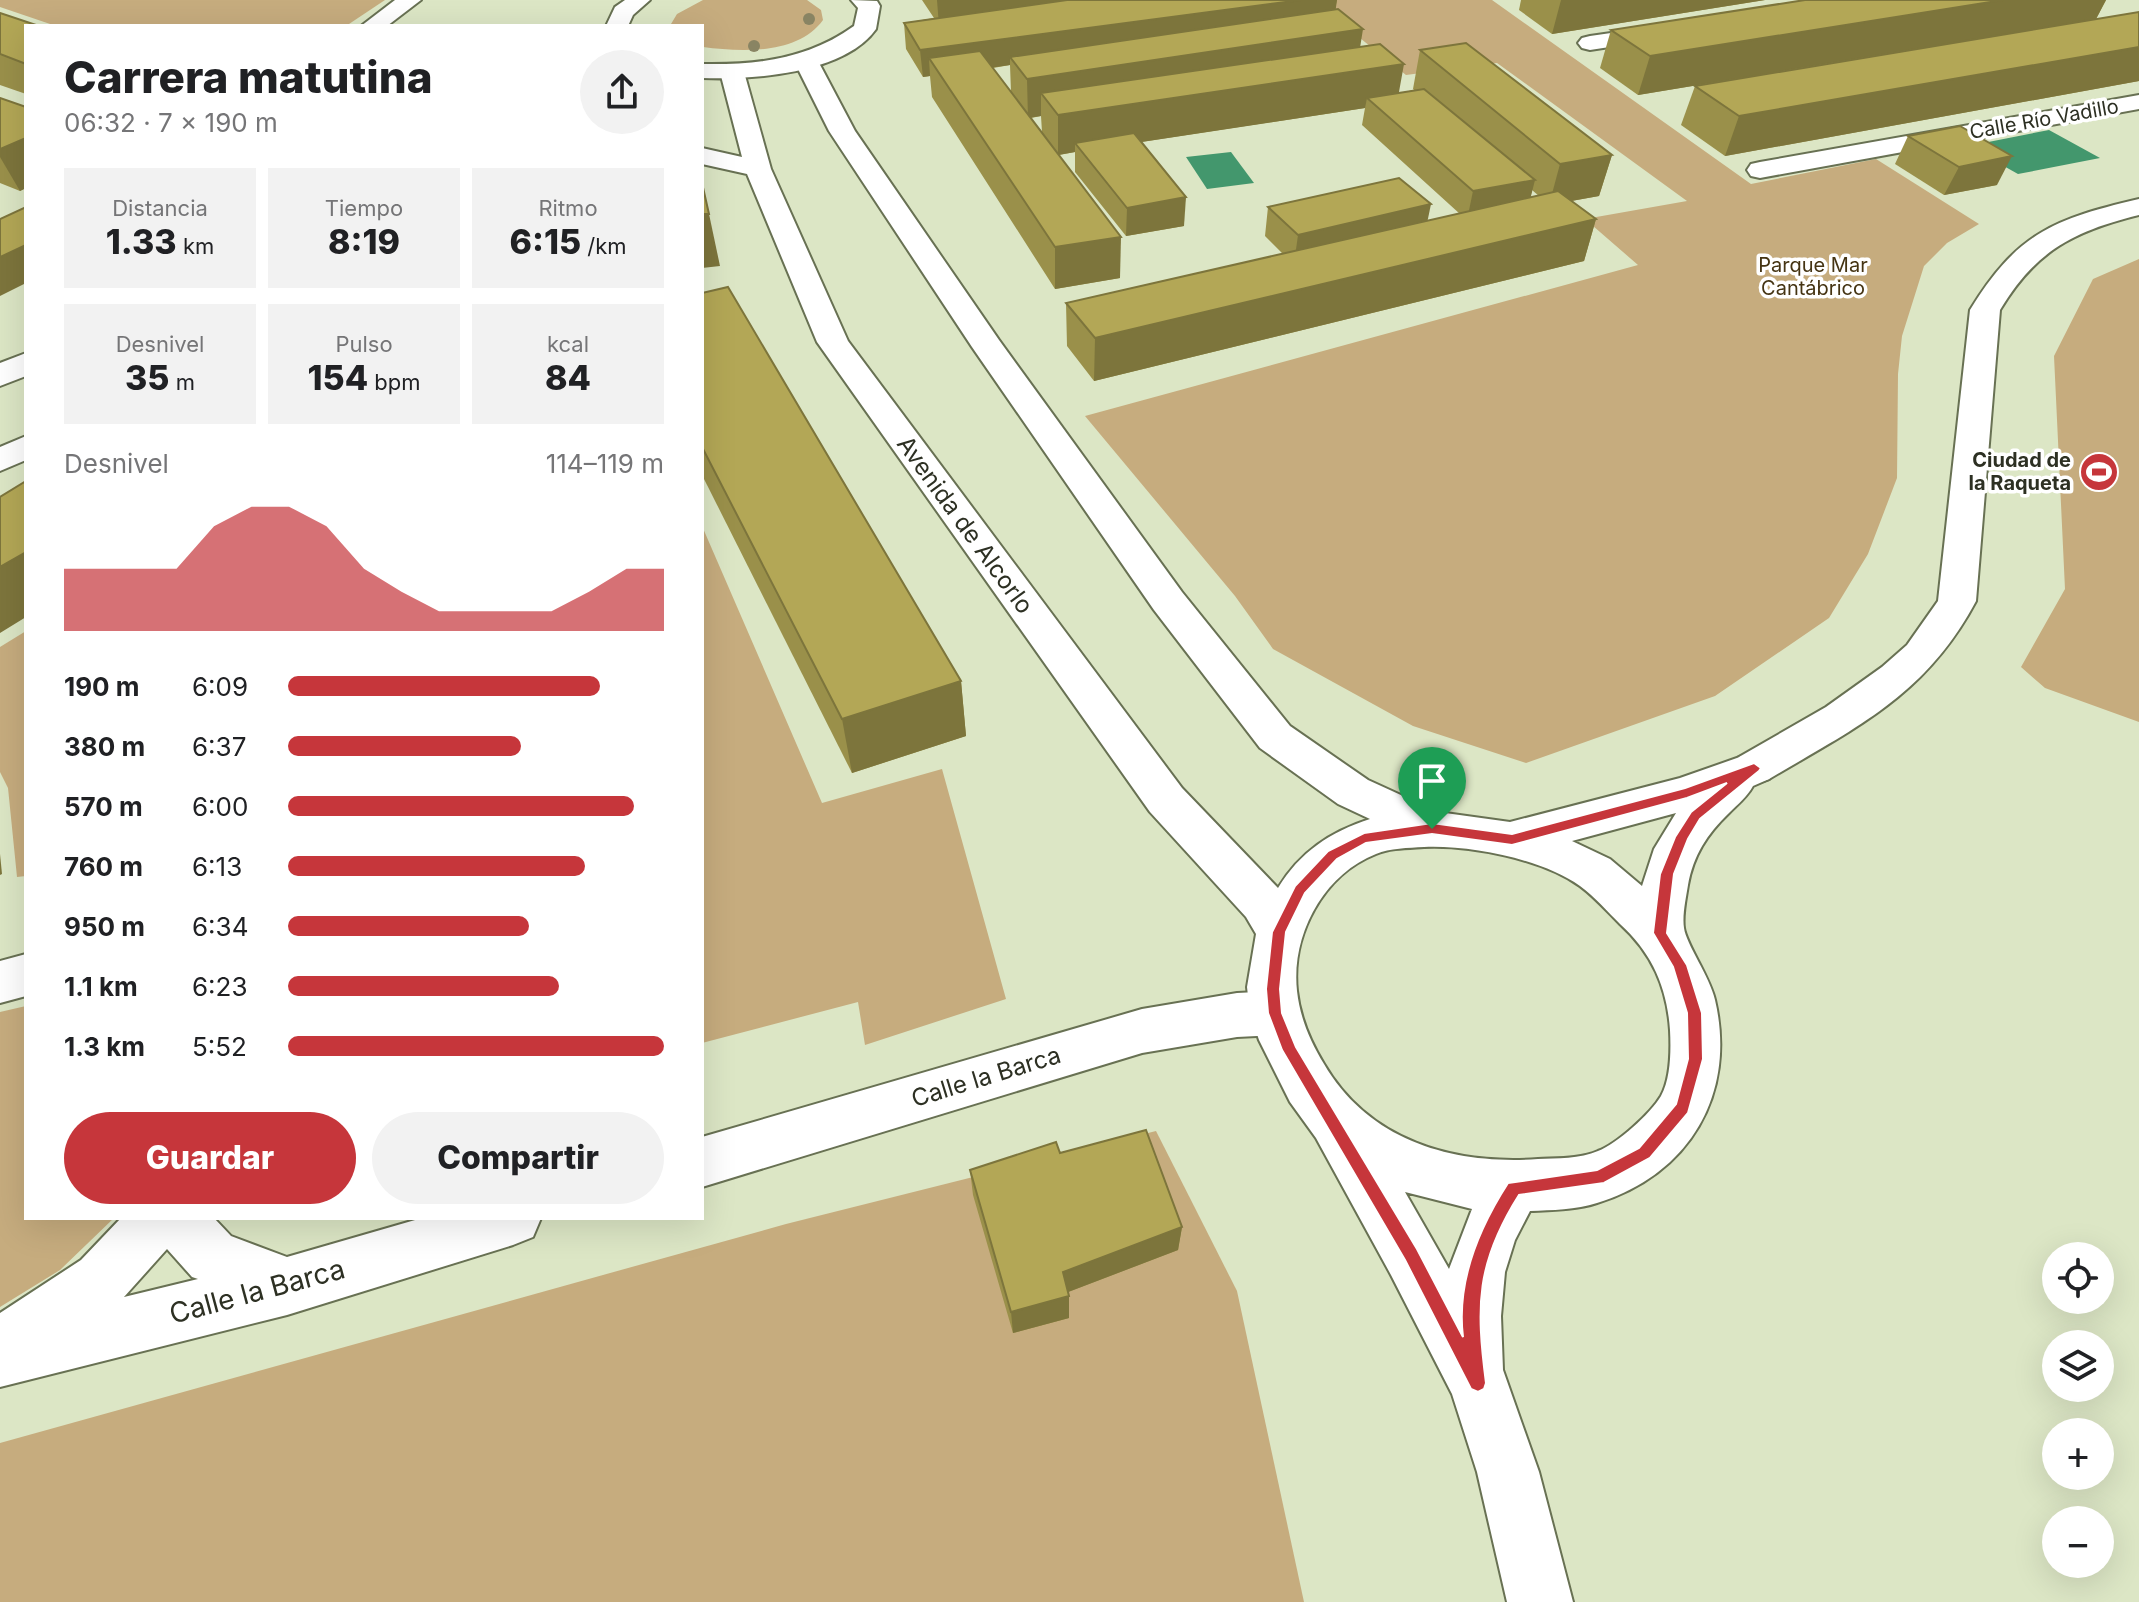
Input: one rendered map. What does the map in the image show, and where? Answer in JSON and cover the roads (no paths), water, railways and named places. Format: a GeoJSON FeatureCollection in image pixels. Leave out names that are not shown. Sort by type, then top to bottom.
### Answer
{"type":"FeatureCollection","features":[{"type":"Feature","properties":{"kind":"street"},"geometry":{"type":"LineString","coordinates":[[375,24],[410,0]]}},
{"type":"Feature","properties":{"kind":"street"},"geometry":{"type":"LineString","coordinates":[[618,24],[623,12],[639,0]]}},
{"type":"Feature","properties":{"kind":"street"},"geometry":{"type":"LineString","coordinates":[[710,72],[806,61],[843,47],[865,29],[869,6],[862,0]]}},
{"type":"Feature","properties":{"kind":"street"},"geometry":{"type":"LineString","coordinates":[[1590,43],[1683,30]]}},
{"type":"Feature","properties":{"kind":"street"},"geometry":{"type":"LineString","coordinates":[[806,61],[842,131],[973,326],[1168,601],[1275,737],[1353,792],[1432,829]]}},
{"type":"Feature","properties":{"kind":"street","name":"Avenida de Alcorlo"},"geometry":{"type":"LineString","coordinates":[[710,72],[758,169],[833,342],[1166,800],[1240,877],[1263,904],[1279,932]]}},
{"type":"Feature","properties":{"kind":"street","name":"Calle Río Vadillo"},"geometry":{"type":"LineString","coordinates":[[1760,170],[2139,102]]}},
{"type":"Feature","properties":{"kind":"street"},"geometry":{"type":"LineString","coordinates":[[704,156],[758,169]]}},
{"type":"Feature","properties":{"kind":"street"},"geometry":{"type":"LineString","coordinates":[[1660,933],[1667,874],[1682,837],[1696,816],[1754,768],[1870,699],[1914,660],[1949,618],[1957,601],[1985,310],[2001,280],[2019,260],[2050,237],[2085,220],[2139,207]]}},
{"type":"Feature","properties":{"kind":"street"},"geometry":{"type":"LineString","coordinates":[[0,376],[24,364]]}},
{"type":"Feature","properties":{"kind":"street"},"geometry":{"type":"LineString","coordinates":[[0,461],[24,447]]}},
{"type":"Feature","properties":{"kind":"street"},"geometry":{"type":"LineString","coordinates":[[1512,839],[1687,793],[1754,768]]}},
{"type":"Feature","properties":{"kind":"street"},"geometry":{"type":"LineString","coordinates":[[1333,1121],[1364,1144],[1407,1167],[1443,1179],[1514,1188],[1599,1177],[1645,1153],[1683,1108],[1695,1059],[1694,1013],[1680,965],[1660,933],[1612,886],[1588,868],[1512,839],[1432,829],[1364,839],[1333,855],[1300,890],[1279,932],[1274,960],[1275,1013],[1306,1080],[1411,1255],[1478,1383],[1508,1472],[1540,1602]]}},
{"type":"Feature","properties":{"kind":"street"},"geometry":{"type":"LineString","coordinates":[[0,982],[24,976]]}},
{"type":"Feature","properties":{"kind":"street","name":"Calle la Barca"},"geometry":{"type":"LineString","coordinates":[[704,1161],[1142,1031],[1237,1015],[1275,1013]]}},
{"type":"Feature","properties":{"kind":"street"},"geometry":{"type":"LineString","coordinates":[[1478,1383],[1470,1327],[1472,1293],[1481,1250],[1495,1218],[1514,1188]]}},
{"type":"Feature","properties":{"kind":"street"},"geometry":{"type":"LineString","coordinates":[[0,1345],[16,1339],[101,1280],[156,1220]]}},
{"type":"Feature","properties":{"kind":"street"},"geometry":{"type":"LineString","coordinates":[[178,1220],[212,1257],[287,1286]]}},
{"type":"Feature","properties":{"kind":"street","name":"Calle la Barca"},"geometry":{"type":"LineString","coordinates":[[0,1357],[287,1286],[506,1220]]}},
{"type":"Feature","properties":{"kind":"place","name":"Ciudad de la Raqueta"},"geometry":{"type":"Point","coordinates":[2099,472]}},
{"type":"Feature","properties":{"kind":"park label","name":"Parque Mar Cantábrico"},"geometry":{"type":"Point","coordinates":[1813,276]}}]}
